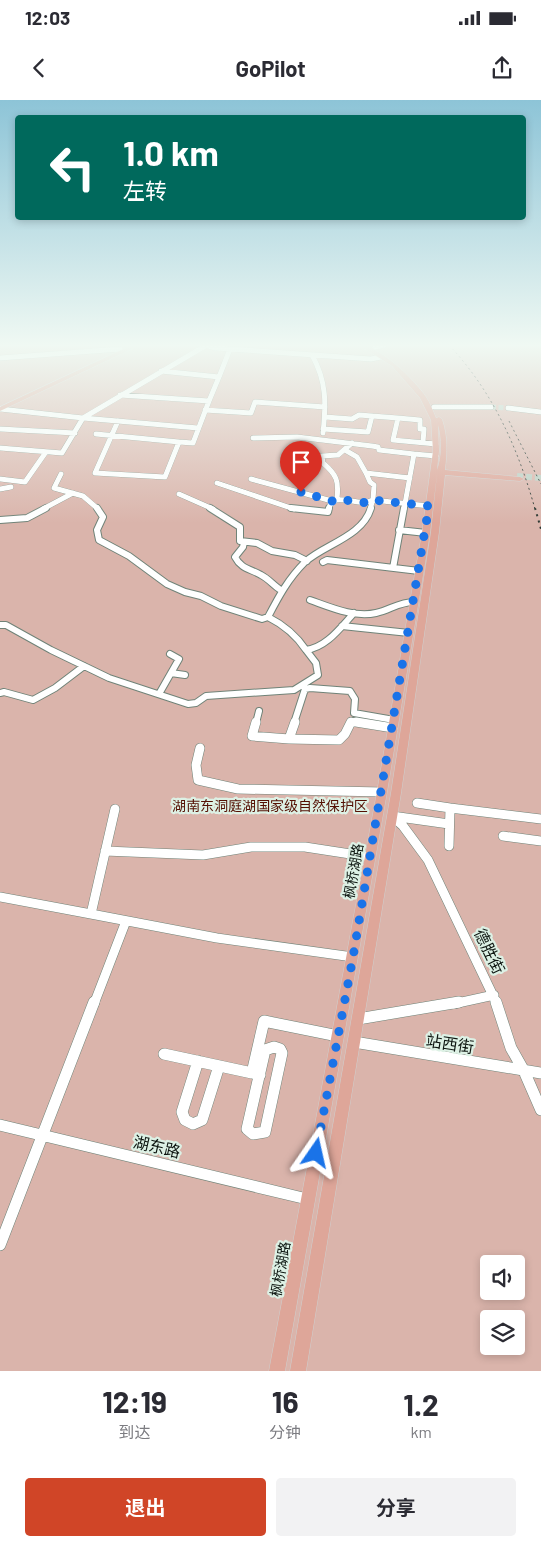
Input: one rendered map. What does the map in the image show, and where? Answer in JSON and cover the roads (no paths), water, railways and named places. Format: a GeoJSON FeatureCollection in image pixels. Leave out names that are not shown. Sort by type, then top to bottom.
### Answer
{"type":"FeatureCollection","features":[{"type":"Feature","properties":{"kind":"main road","name":"枫桥湖路"},"geometry":{"type":"LineString","coordinates":[[277,1371],[382,792],[429,506],[440,471],[436,456],[434,420],[426,404]]}},
{"type":"Feature","properties":{"kind":"main road","name":"枫桥湖路"},"geometry":{"type":"LineString","coordinates":[[298,1371],[392,816],[440,471],[443,431],[433,404]]}},
{"type":"Feature","properties":{"kind":"main road"},"geometry":{"type":"LineString","coordinates":[[440,471],[518,477]]}},
{"type":"Feature","properties":{"kind":"street"},"geometry":{"type":"LineString","coordinates":[[0,448],[62,453],[83,418],[105,404]]}},
{"type":"Feature","properties":{"kind":"street"},"geometry":{"type":"LineString","coordinates":[[96,434],[193,443],[208,404]]}},
{"type":"Feature","properties":{"kind":"street"},"geometry":{"type":"LineString","coordinates":[[206,410],[251,413],[254,404]]}},
{"type":"Feature","properties":{"kind":"street"},"geometry":{"type":"LineString","coordinates":[[287,404],[325,407],[326,417],[322,440]]}},
{"type":"Feature","properties":{"kind":"street"},"geometry":{"type":"LineString","coordinates":[[434,407],[491,407]]}},
{"type":"Feature","properties":{"kind":"street"},"geometry":{"type":"LineString","coordinates":[[508,408],[541,412]]}},
{"type":"Feature","properties":{"kind":"street"},"geometry":{"type":"LineString","coordinates":[[0,409],[198,428]]}},
{"type":"Feature","properties":{"kind":"street"},"geometry":{"type":"LineString","coordinates":[[326,417],[352,419],[359,415],[420,420],[420,429],[424,429],[423,442]]}},
{"type":"Feature","properties":{"kind":"street"},"geometry":{"type":"LineString","coordinates":[[323,429],[368,432],[372,416]]}},
{"type":"Feature","properties":{"kind":"street"},"geometry":{"type":"LineString","coordinates":[[398,418],[393,440],[436,444]]}},
{"type":"Feature","properties":{"kind":"street"},"geometry":{"type":"LineString","coordinates":[[118,421],[95,473],[165,477],[179,442]]}},
{"type":"Feature","properties":{"kind":"street"},"geometry":{"type":"LineString","coordinates":[[0,429],[75,433]]}},
{"type":"Feature","properties":{"kind":"street"},"geometry":{"type":"LineString","coordinates":[[253,438],[297,437],[372,446],[378,447],[380,450],[436,456]]}},
{"type":"Feature","properties":{"kind":"street"},"geometry":{"type":"LineString","coordinates":[[217,483],[297,510],[328,512],[330,505],[337,499],[338,482],[333,471],[322,463],[322,456],[338,455],[352,444]]}},
{"type":"Feature","properties":{"kind":"street"},"geometry":{"type":"LineString","coordinates":[[61,474],[54,488],[88,497],[103,517],[97,530],[99,540],[107,546],[121,551],[167,584],[185,592],[201,596],[221,606],[262,619],[268,617],[281,590],[307,561],[363,523],[371,512],[374,485],[362,469],[360,459],[345,450]]}},
{"type":"Feature","properties":{"kind":"street"},"geometry":{"type":"LineString","coordinates":[[0,480],[25,482],[46,452]]}},
{"type":"Feature","properties":{"kind":"street"},"geometry":{"type":"LineString","coordinates":[[393,568],[414,454]]}},
{"type":"Feature","properties":{"kind":"street"},"geometry":{"type":"LineString","coordinates":[[366,473],[410,478]]}},
{"type":"Feature","properties":{"kind":"street"},"geometry":{"type":"LineString","coordinates":[[251,479],[332,501],[337,499],[368,503],[373,500],[429,506]]}},
{"type":"Feature","properties":{"kind":"street"},"geometry":{"type":"LineString","coordinates":[[0,488],[11,487]]}},
{"type":"Feature","properties":{"kind":"street"},"geometry":{"type":"LineString","coordinates":[[0,520],[27,518],[74,493]]}},
{"type":"Feature","properties":{"kind":"street"},"geometry":{"type":"LineString","coordinates":[[179,494],[217,511],[240,527],[240,541],[257,543],[272,551],[295,555],[307,561]]}},
{"type":"Feature","properties":{"kind":"street"},"geometry":{"type":"LineString","coordinates":[[399,530],[426,533]]}},
{"type":"Feature","properties":{"kind":"street"},"geometry":{"type":"LineString","coordinates":[[244,542],[243,548],[235,557],[237,563],[243,569],[265,577],[268,583],[281,590]]}},
{"type":"Feature","properties":{"kind":"street"},"geometry":{"type":"LineString","coordinates":[[322,562],[327,560],[419,571]]}},
{"type":"Feature","properties":{"kind":"street"},"geometry":{"type":"LineString","coordinates":[[310,600],[354,613],[376,613],[401,601],[414,602]]}},
{"type":"Feature","properties":{"kind":"street"},"geometry":{"type":"LineString","coordinates":[[306,650],[314,650],[354,613]]}},
{"type":"Feature","properties":{"kind":"street"},"geometry":{"type":"LineString","coordinates":[[0,625],[6,625],[109,678],[188,704],[196,703],[206,696],[294,690],[318,675],[316,663],[289,628],[268,617]]}},
{"type":"Feature","properties":{"kind":"street"},"geometry":{"type":"LineString","coordinates":[[342,626],[409,634]]}},
{"type":"Feature","properties":{"kind":"street"},"geometry":{"type":"LineString","coordinates":[[159,694],[179,659],[170,654]]}},
{"type":"Feature","properties":{"kind":"street"},"geometry":{"type":"LineString","coordinates":[[0,693],[4,692],[33,700],[55,688],[84,666]]}},
{"type":"Feature","properties":{"kind":"street"},"geometry":{"type":"LineString","coordinates":[[171,673],[185,675]]}},
{"type":"Feature","properties":{"kind":"street"},"geometry":{"type":"LineString","coordinates":[[259,711],[252,736],[289,739],[339,740],[345,734],[354,713],[355,699],[350,691],[305,689],[289,739]]}},
{"type":"Feature","properties":{"kind":"street"},"geometry":{"type":"LineString","coordinates":[[354,713],[393,724]]}},
{"type":"Feature","properties":{"kind":"street"},"geometry":{"type":"LineString","coordinates":[[351,722],[393,724]]}},
{"type":"Feature","properties":{"kind":"street"},"geometry":{"type":"LineString","coordinates":[[200,748],[196,765],[198,780],[238,789],[382,792]]}},
{"type":"Feature","properties":{"kind":"street"},"geometry":{"type":"LineString","coordinates":[[417,802],[541,819]]}},
{"type":"Feature","properties":{"kind":"street"},"geometry":{"type":"LineString","coordinates":[[449,846],[450,808]]}},
{"type":"Feature","properties":{"kind":"street"},"geometry":{"type":"LineString","coordinates":[[92,914],[115,809]]}},
{"type":"Feature","properties":{"kind":"street"},"geometry":{"type":"LineString","coordinates":[[392,816],[449,824]]}},
{"type":"Feature","properties":{"kind":"street","name":"德胜街"},"geometry":{"type":"LineString","coordinates":[[392,816],[403,826],[428,860],[494,995],[511,1048],[524,1071],[541,1110]]}},
{"type":"Feature","properties":{"kind":"street"},"geometry":{"type":"LineString","coordinates":[[503,836],[541,841]]}},
{"type":"Feature","properties":{"kind":"street"},"geometry":{"type":"LineString","coordinates":[[105,851],[203,856],[251,847],[305,847],[370,857]]}},
{"type":"Feature","properties":{"kind":"street"},"geometry":{"type":"LineString","coordinates":[[0,897],[217,938],[353,957]]}},
{"type":"Feature","properties":{"kind":"street"},"geometry":{"type":"LineString","coordinates":[[0,1245],[126,921]]}},
{"type":"Feature","properties":{"kind":"street"},"geometry":{"type":"LineString","coordinates":[[358,1019],[437,1007],[494,995]]}},
{"type":"Feature","properties":{"kind":"street"},"geometry":{"type":"LineString","coordinates":[[256,1074],[265,1050],[274,1047],[280,1049],[282,1053],[265,1132],[257,1135],[250,1133],[247,1129],[264,1021],[338,1036]]}},
{"type":"Feature","properties":{"kind":"street","name":"站西街"},"geometry":{"type":"LineString","coordinates":[[354,1042],[541,1073]]}},
{"type":"Feature","properties":{"kind":"street"},"geometry":{"type":"LineString","coordinates":[[164,1054],[256,1074]]}},
{"type":"Feature","properties":{"kind":"street"},"geometry":{"type":"LineString","coordinates":[[198,1061],[182,1112],[185,1120],[193,1124],[202,1120],[218,1066]]}},
{"type":"Feature","properties":{"kind":"street","name":"湖东路"},"geometry":{"type":"LineString","coordinates":[[0,1125],[307,1199]]}},
{"type":"Feature","properties":{"kind":"tunnel"},"geometry":{"type":"LineString","coordinates":[[491,407],[508,408]]}},
{"type":"Feature","properties":{"kind":"tunnel"},"geometry":{"type":"LineString","coordinates":[[517,476],[541,478]]}},
{"type":"Feature","properties":{"kind":"railway"},"geometry":{"type":"LineString","coordinates":[[493,404],[521,464],[535,509]]}},
{"type":"Feature","properties":{"kind":"railway"},"geometry":{"type":"LineString","coordinates":[[509,421],[541,484]]}},
{"type":"Feature","properties":{"kind":"railway"},"geometry":{"type":"LineString","coordinates":[[535,508],[541,529]]}},
{"type":"Feature","properties":{"kind":"park label","name":"湖南东洞庭湖国家级自然保护区"},"geometry":{"type":"Point","coordinates":[270,805]}}]}
